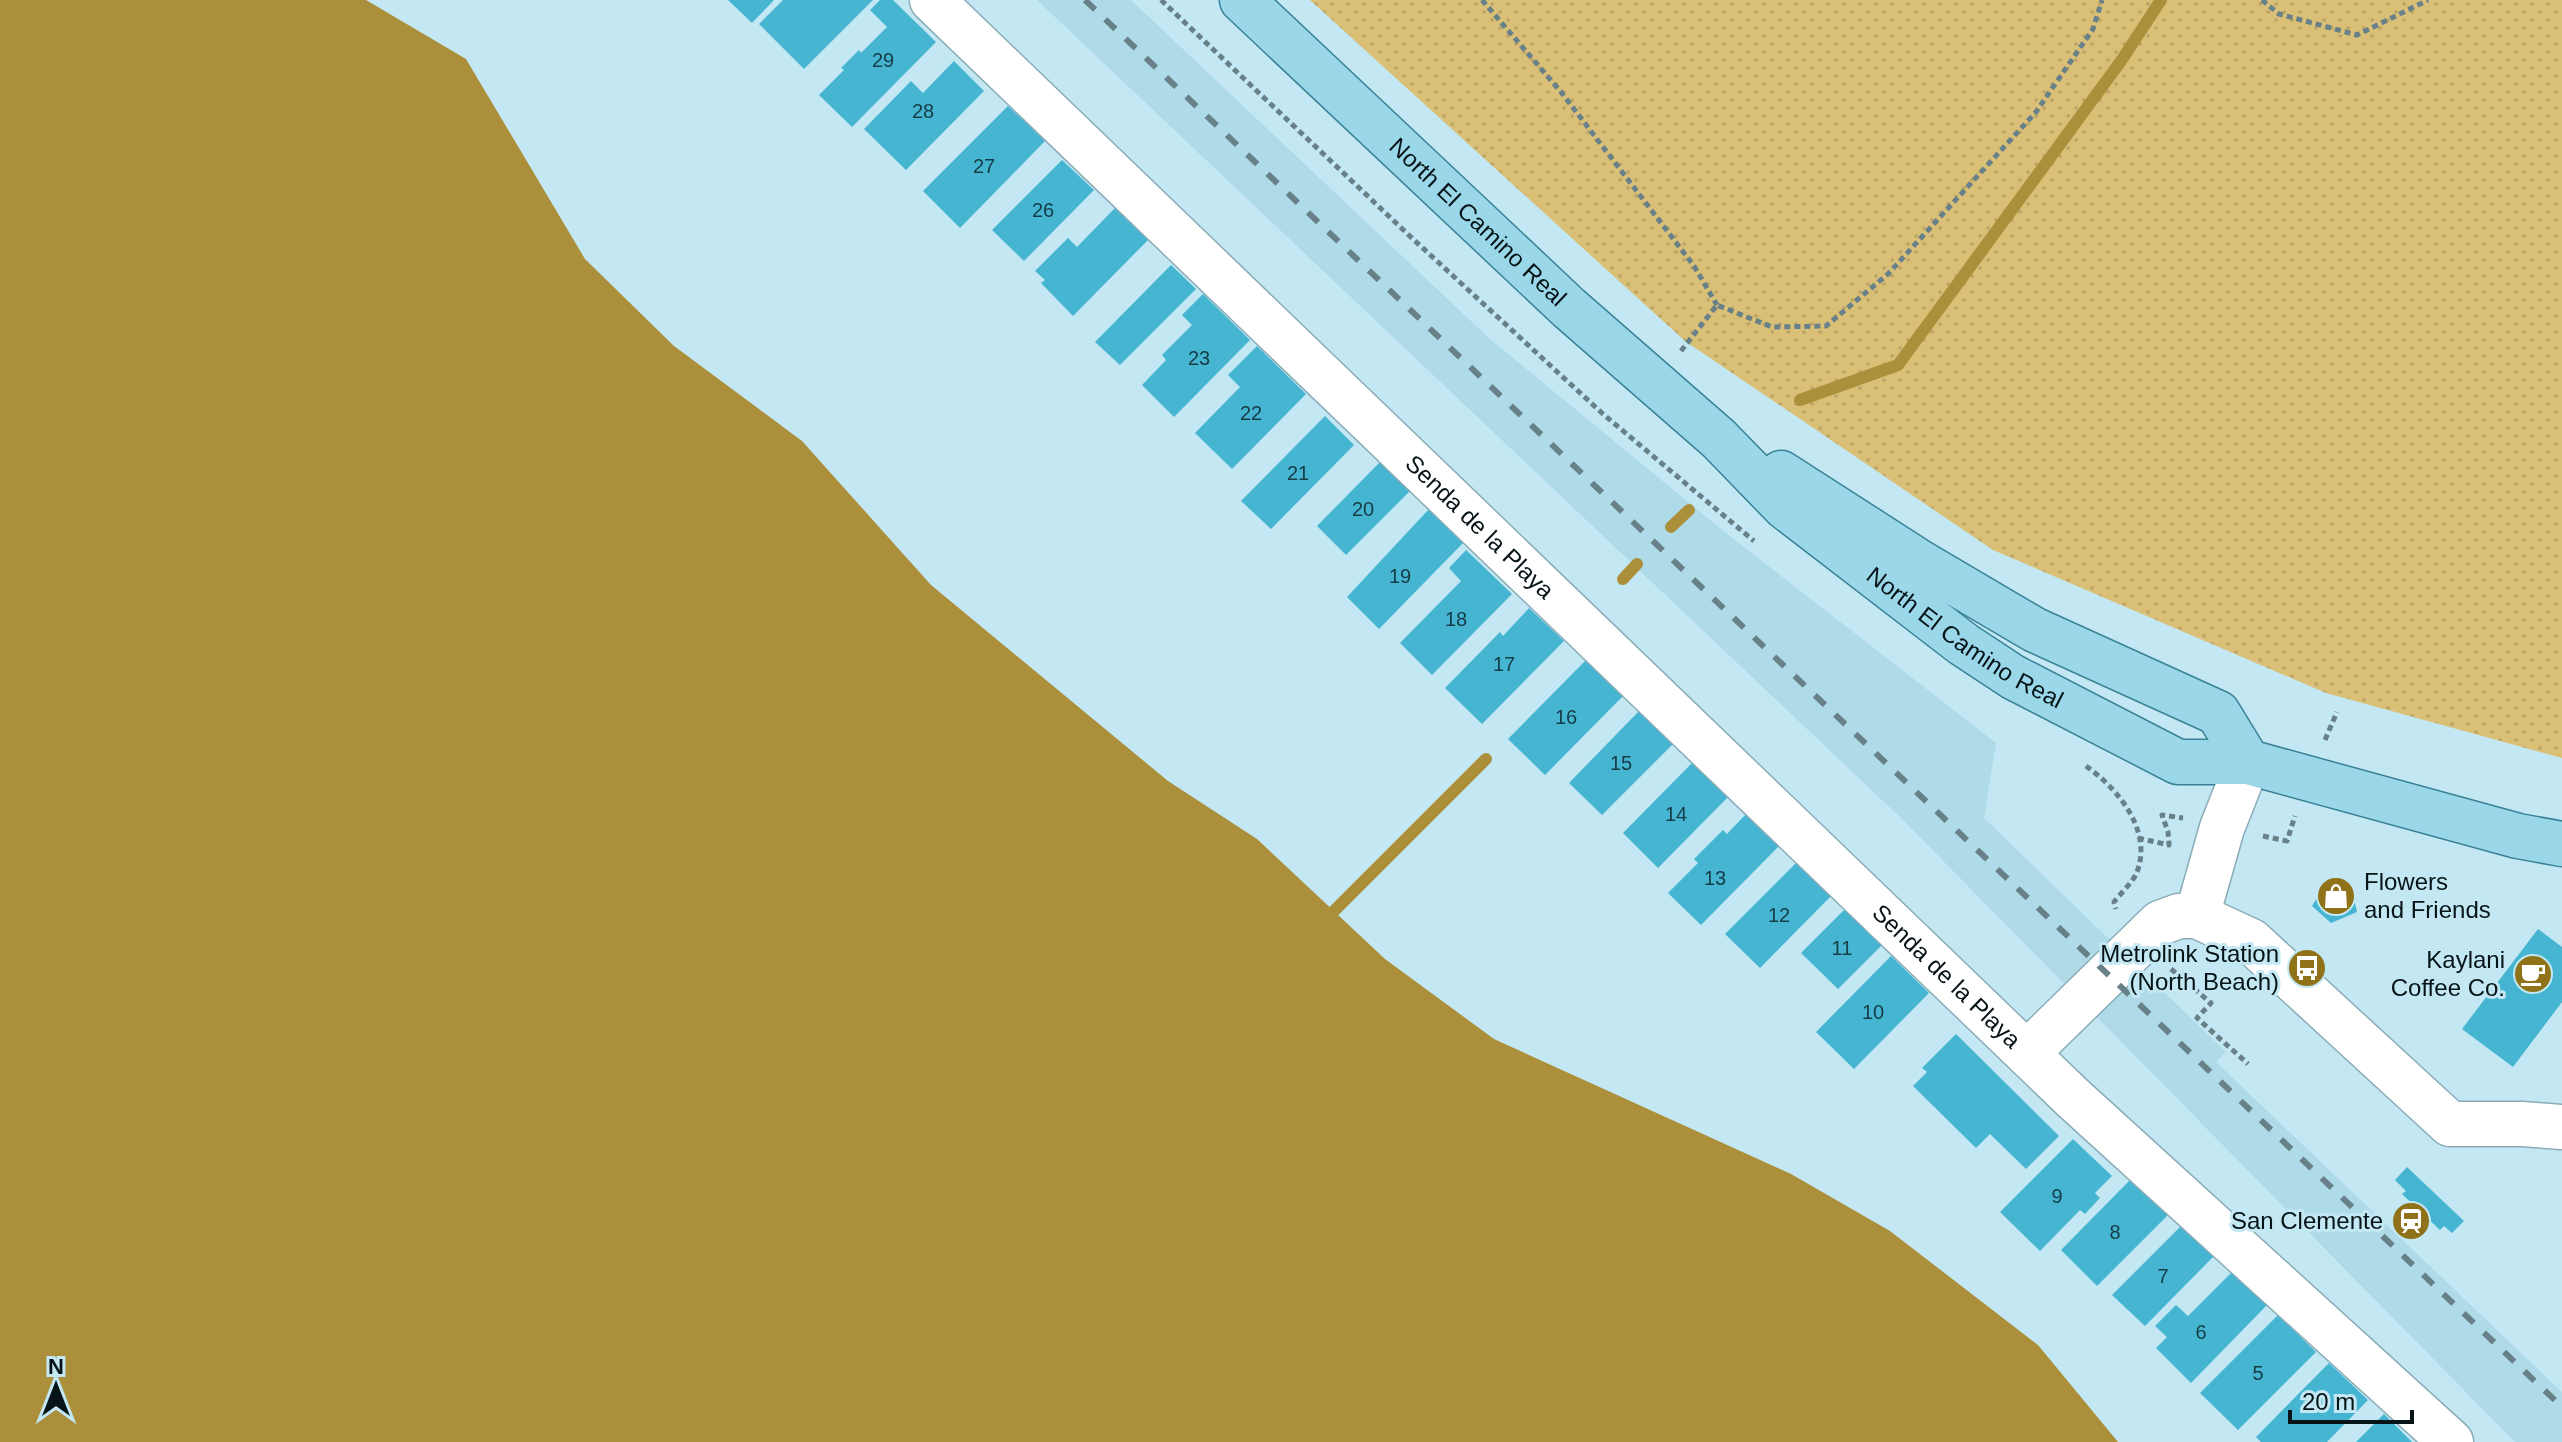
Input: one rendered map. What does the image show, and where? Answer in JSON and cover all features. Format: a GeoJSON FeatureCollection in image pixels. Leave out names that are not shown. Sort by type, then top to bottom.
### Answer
{"type":"FeatureCollection","features":[{"type":"Feature","properties":{"kind":"main road","name":"North El Camino Real"},"geometry":{"type":"LineString","coordinates":[[1242,0],[1569,308],[1719,439],[1785,507],[1963,644],[2013,677],[2178,762],[2248,762],[2518,836],[2562,844]]}},
{"type":"Feature","properties":{"kind":"main road","name":"North El Camino Real"},"geometry":{"type":"LineString","coordinates":[[1719,439],[1796,481],[1921,563],[2035,630],[2218,713],[2248,762]]}},
{"type":"Feature","properties":{"kind":"street","name":"Senda de la Playa"},"geometry":{"type":"LineString","coordinates":[[932,0],[2073,1098],[2451,1442]]}},
{"type":"Feature","properties":{"kind":"street"},"geometry":{"type":"LineString","coordinates":[[2248,762],[2222,828],[2197,916],[2251,941],[2450,1124],[2562,1127]]}},
{"type":"Feature","properties":{"kind":"street","name":"Senda de la Playa"},"geometry":{"type":"LineString","coordinates":[[2028,1052],[2160,923],[2179,916],[2197,916]]}},
{"type":"Feature","properties":{"kind":"path"},"geometry":{"type":"LineString","coordinates":[[1161,0],[1603,414],[1761,546]]}},
{"type":"Feature","properties":{"kind":"path"},"geometry":{"type":"LineString","coordinates":[[1482,0],[1561,92],[1694,266],[1717,305],[1772,327],[1826,326],[1888,274],[2036,112],[2093,29],[2102,0]]}},
{"type":"Feature","properties":{"kind":"path"},"geometry":{"type":"LineString","coordinates":[[2262,0],[2279,14],[2357,35],[2428,0]]}},
{"type":"Feature","properties":{"kind":"path"},"geometry":{"type":"LineString","coordinates":[[1690,340],[1717,305]]}},
{"type":"Feature","properties":{"kind":"path"},"geometry":{"type":"LineString","coordinates":[[2076,759],[2112,787],[2126,805],[2138,838],[2137,872],[2114,902],[2115,908],[2122,913]]}},
{"type":"Feature","properties":{"kind":"path"},"geometry":{"type":"LineString","coordinates":[[2138,838],[2169,845],[2162,815],[2171,815]]}},
{"type":"Feature","properties":{"kind":"path"},"geometry":{"type":"LineString","coordinates":[[2167,965],[2211,1003],[2197,1018],[2248,1064]]}},
{"type":"Feature","properties":{"kind":"shaded area"},"geometry":{"type":"Polygon","coordinates":[[[0,0],[366,0],[466,59],[585,259],[674,346],[802,441],[931,585],[1168,781],[1257,839],[1385,959],[1494,1039],[1791,1174],[1890,1231],[2038,1345],[2118,1442],[0,1442],[0,0]]]}},
{"type":"Feature","properties":{"kind":"shaded area"},"geometry":{"type":"Polygon","coordinates":[[[1037,0],[1131,0],[1491,340],[1726,533],[1996,743],[1984,818],[2226,1052],[2216,1062],[2562,1392],[2562,1442],[2515,1442],[1902,819],[1037,0]]]}},
{"type":"Feature","properties":{"kind":"shaded area"},"geometry":{"type":"Polygon","coordinates":[[[1310,0],[2562,0],[2562,758],[2326,693],[1993,550],[1685,341],[1310,0]]]}},
{"type":"Feature","properties":{"kind":"building"},"geometry":{"type":"Polygon","coordinates":[[[728,0],[774,0],[752,23],[728,0]]]}},
{"type":"Feature","properties":{"kind":"building"},"geometry":{"type":"Polygon","coordinates":[[[783,0],[873,0],[804,69],[759,24],[783,0]]]}},
{"type":"Feature","properties":{"kind":"building"},"geometry":{"type":"Polygon","coordinates":[[[880,0],[893,0],[936,42],[852,127],[819,95],[859,50],[861,53],[887,27],[870,10],[880,0]]]}},
{"type":"Feature","properties":{"kind":"building"},"geometry":{"type":"Polygon","coordinates":[[[954,61],[984,91],[906,170],[864,129],[911,81],[923,93],[954,61]]]}},
{"type":"Feature","properties":{"kind":"building"},"geometry":{"type":"Polygon","coordinates":[[[1008,106],[1045,141],[960,228],[923,191],[1008,106]]]}},
{"type":"Feature","properties":{"kind":"building"},"geometry":{"type":"Polygon","coordinates":[[[1062,160],[1094,190],[1024,261],[992,230],[1062,160]]]}},
{"type":"Feature","properties":{"kind":"building"},"geometry":{"type":"Polygon","coordinates":[[[1115,208],[1148,240],[1073,316],[1041,283],[1045,280],[1035,271],[1068,238],[1077,247],[1115,208]]]}},
{"type":"Feature","properties":{"kind":"building"},"geometry":{"type":"Polygon","coordinates":[[[1171,265],[1196,289],[1120,365],[1095,342],[1171,265]]]}},
{"type":"Feature","properties":{"kind":"building"},"geometry":{"type":"Polygon","coordinates":[[[1203,294],[1250,340],[1174,417],[1142,385],[1166,360],[1162,355],[1192,325],[1182,315],[1203,294]]]}},
{"type":"Feature","properties":{"kind":"building"},"geometry":{"type":"Polygon","coordinates":[[[1257,346],[1306,394],[1232,469],[1195,433],[1240,387],[1228,375],[1257,346]]]}},
{"type":"Feature","properties":{"kind":"building"},"geometry":{"type":"Polygon","coordinates":[[[1325,416],[1354,445],[1271,529],[1241,501],[1325,416]]]}},
{"type":"Feature","properties":{"kind":"building"},"geometry":{"type":"Polygon","coordinates":[[[1380,462],[1410,491],[1346,555],[1317,526],[1380,462]]]}},
{"type":"Feature","properties":{"kind":"building"},"geometry":{"type":"Polygon","coordinates":[[[1429,509],[1463,543],[1379,629],[1347,597],[1429,509]]]}},
{"type":"Feature","properties":{"kind":"building"},"geometry":{"type":"Polygon","coordinates":[[[1466,550],[1512,594],[1432,675],[1400,643],[1461,581],[1449,568],[1466,550]]]}},
{"type":"Feature","properties":{"kind":"building"},"geometry":{"type":"Polygon","coordinates":[[[1529,608],[1564,641],[1482,724],[1445,688],[1500,632],[1503,636],[1529,608]]]}},
{"type":"Feature","properties":{"kind":"building"},"geometry":{"type":"Polygon","coordinates":[[[1587,659],[1624,695],[1545,775],[1508,739],[1587,659]]]}},
{"type":"Feature","properties":{"kind":"building"},"geometry":{"type":"Polygon","coordinates":[[[1640,710],[1674,743],[1602,815],[1569,783],[1640,710]]]}},
{"type":"Feature","properties":{"kind":"building"},"geometry":{"type":"Polygon","coordinates":[[[1694,761],[1729,796],[1658,868],[1623,833],[1694,761]]]}},
{"type":"Feature","properties":{"kind":"building"},"geometry":{"type":"Polygon","coordinates":[[[1746,814],[1779,846],[1701,925],[1668,893],[1698,863],[1694,859],[1723,830],[1727,834],[1746,814]]]}},
{"type":"Feature","properties":{"kind":"building"},"geometry":{"type":"Polygon","coordinates":[[[1797,862],[1832,895],[1760,968],[1725,934],[1797,862]]]}},
{"type":"Feature","properties":{"kind":"building","name":"Flowers and Friends"},"geometry":{"type":"Polygon","coordinates":[[[2327,881],[2351,885],[2357,912],[2331,923],[2312,906],[2327,881]]]}},
{"type":"Feature","properties":{"kind":"building"},"geometry":{"type":"Polygon","coordinates":[[[1846,908],[1883,944],[1838,989],[1801,953],[1846,908]]]}},
{"type":"Feature","properties":{"kind":"building","name":"Kaylani Coffee Co."},"geometry":{"type":"Polygon","coordinates":[[[2538,929],[2562,947],[2562,1002],[2513,1067],[2462,1029],[2538,929]]]}},
{"type":"Feature","properties":{"kind":"building"},"geometry":{"type":"Polygon","coordinates":[[[1891,956],[1929,993],[1854,1069],[1816,1032],[1891,956]]]}},
{"type":"Feature","properties":{"kind":"building"},"geometry":{"type":"Polygon","coordinates":[[[1956,1034],[2059,1136],[2026,1169],[1990,1134],[1976,1148],[1913,1086],[1927,1072],[1922,1068],[1956,1034]]]}},
{"type":"Feature","properties":{"kind":"building"},"geometry":{"type":"Polygon","coordinates":[[[2073,1139],[2112,1176],[2095,1193],[2100,1198],[2085,1214],[2080,1210],[2040,1251],[2000,1212],[2073,1139]]]}},
{"type":"Feature","properties":{"kind":"building"},"geometry":{"type":"Polygon","coordinates":[[[2407,1167],[2464,1221],[2452,1233],[2444,1226],[2440,1230],[2402,1194],[2406,1191],[2395,1180],[2407,1167]]]}},
{"type":"Feature","properties":{"kind":"building"},"geometry":{"type":"Polygon","coordinates":[[[2132,1178],[2169,1214],[2097,1286],[2061,1250],[2132,1178]]]}},
{"type":"Feature","properties":{"kind":"building"},"geometry":{"type":"Polygon","coordinates":[[[2182,1225],[2214,1256],[2145,1326],[2112,1295],[2182,1225]]]}},
{"type":"Feature","properties":{"kind":"building"},"geometry":{"type":"Polygon","coordinates":[[[2233,1271],[2267,1305],[2191,1383],[2156,1348],[2167,1337],[2155,1326],[2176,1305],[2188,1316],[2233,1271]]]}},
{"type":"Feature","properties":{"kind":"building"},"geometry":{"type":"Polygon","coordinates":[[[2278,1315],[2316,1352],[2238,1430],[2200,1393],[2278,1315]]]}},
{"type":"Feature","properties":{"kind":"building"},"geometry":{"type":"Polygon","coordinates":[[[2329,1363],[2368,1400],[2327,1442],[2261,1442],[2256,1437],[2329,1363]]]}},
{"type":"Feature","properties":{"kind":"building"},"geometry":{"type":"Polygon","coordinates":[[[2384,1414],[2412,1442],[2356,1442],[2384,1414]]]}},
{"type":"Feature","properties":{"kind":"waterway"},"geometry":{"type":"LineString","coordinates":[[1800,400],[1898,365],[2121,61],[2161,0]]}},
{"type":"Feature","properties":{"kind":"waterway"},"geometry":{"type":"LineString","coordinates":[[1671,527],[1689,510]]}},
{"type":"Feature","properties":{"kind":"waterway"},"geometry":{"type":"LineString","coordinates":[[1623,579],[1637,564]]}},
{"type":"Feature","properties":{"kind":"waterway"},"geometry":{"type":"LineString","coordinates":[[1334,911],[1486,759]]}},
{"type":"Feature","properties":{"kind":"railway"},"geometry":{"type":"LineString","coordinates":[[1085,0],[2562,1407]]}},
{"type":"Feature","properties":{"kind":"place","name":"Flowers and Friends"},"geometry":{"type":"Point","coordinates":[2336,896]}},
{"type":"Feature","properties":{"kind":"place","name":"Metrolink Station (North Beach)"},"geometry":{"type":"Point","coordinates":[2307,968]}},
{"type":"Feature","properties":{"kind":"place","name":"Kaylani Coffee Co."},"geometry":{"type":"Point","coordinates":[2533,974]}},
{"type":"Feature","properties":{"kind":"place","name":"San Clemente"},"geometry":{"type":"Point","coordinates":[2411,1221]}}]}
